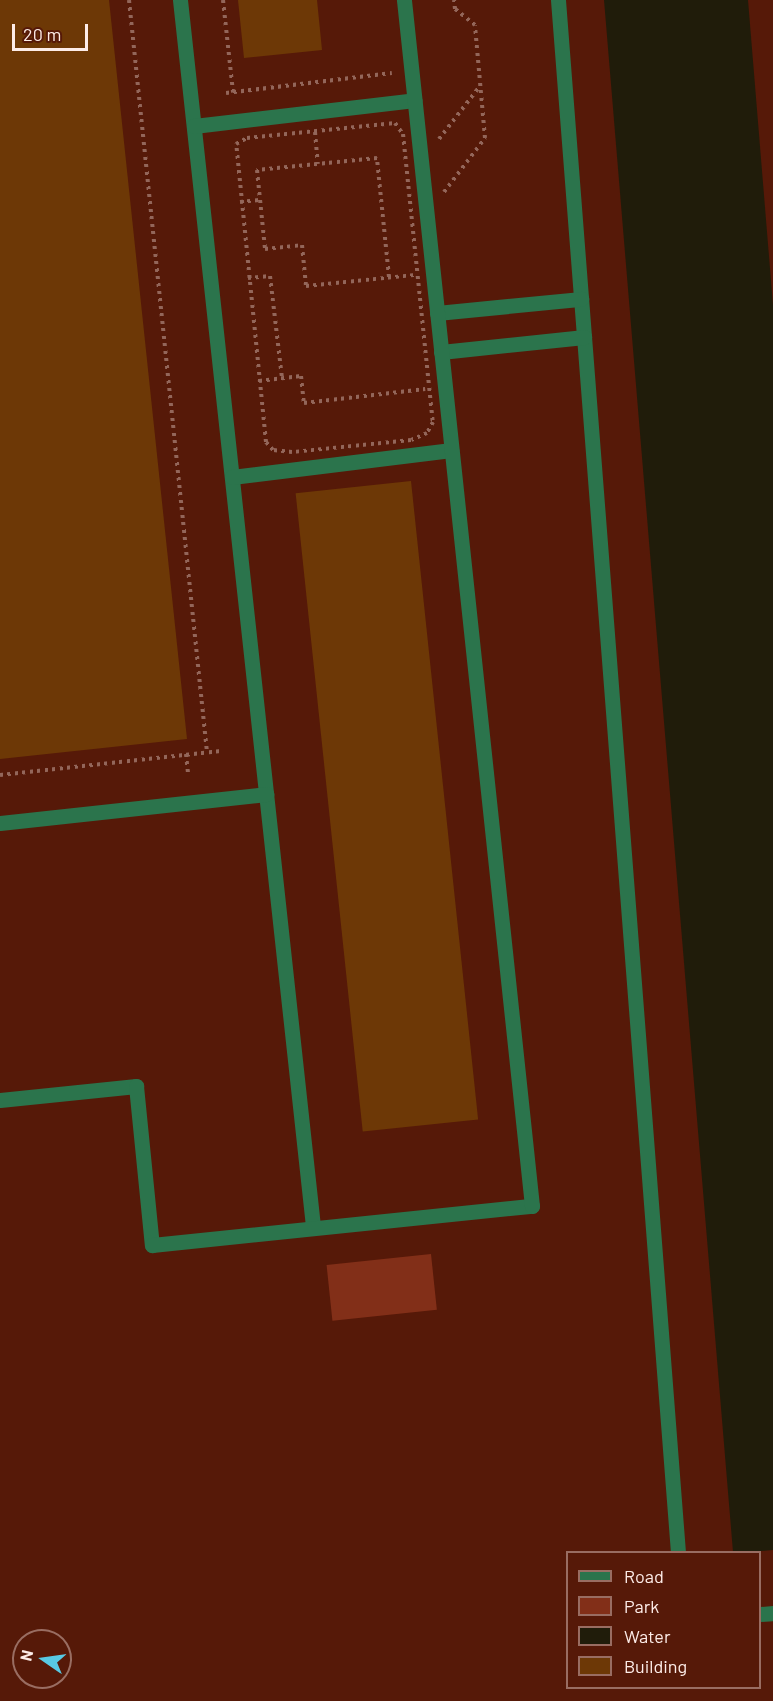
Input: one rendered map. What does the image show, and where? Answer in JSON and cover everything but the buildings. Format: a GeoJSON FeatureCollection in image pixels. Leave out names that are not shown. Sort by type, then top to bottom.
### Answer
{"type":"FeatureCollection","features":[{"type":"Feature","properties":{"kind":"street"},"geometry":{"type":"LineString","coordinates":[[180,0],[313,1227]]}},
{"type":"Feature","properties":{"kind":"street"},"geometry":{"type":"LineString","coordinates":[[0,1100],[136,1086],[152,1245],[532,1206],[404,0]]}},
{"type":"Feature","properties":{"kind":"street"},"geometry":{"type":"LineString","coordinates":[[558,0],[678,1551]]}},
{"type":"Feature","properties":{"kind":"street"},"geometry":{"type":"LineString","coordinates":[[194,126],[414,100]]}},
{"type":"Feature","properties":{"kind":"street"},"geometry":{"type":"LineString","coordinates":[[437,312],[581,299]]}},
{"type":"Feature","properties":{"kind":"street"},"geometry":{"type":"LineString","coordinates":[[441,352],[584,337]]}},
{"type":"Feature","properties":{"kind":"street"},"geometry":{"type":"LineString","coordinates":[[232,477],[451,450]]}},
{"type":"Feature","properties":{"kind":"street"},"geometry":{"type":"LineString","coordinates":[[0,823],[266,794]]}},
{"type":"Feature","properties":{"kind":"path"},"geometry":{"type":"LineString","coordinates":[[129,0],[207,752]]}},
{"type":"Feature","properties":{"kind":"path"},"geometry":{"type":"LineString","coordinates":[[223,0],[233,92]]}},
{"type":"Feature","properties":{"kind":"path"},"geometry":{"type":"LineString","coordinates":[[442,194],[485,138],[475,25],[455,9],[454,0]]}},
{"type":"Feature","properties":{"kind":"path"},"geometry":{"type":"LineString","coordinates":[[226,93],[394,73],[393,63]]}},
{"type":"Feature","properties":{"kind":"path"},"geometry":{"type":"LineString","coordinates":[[437,141],[480,86]]}},
{"type":"Feature","properties":{"kind":"path"},"geometry":{"type":"LineString","coordinates":[[390,122],[400,126],[434,422],[422,436],[285,452],[273,450],[266,442],[240,202],[236,144],[247,138],[390,122]]}},
{"type":"Feature","properties":{"kind":"path"},"geometry":{"type":"LineString","coordinates":[[315,130],[318,164]]}},
{"type":"Feature","properties":{"kind":"path"},"geometry":{"type":"LineString","coordinates":[[389,277],[377,158],[257,170],[265,249],[302,245],[306,286],[418,275]]}},
{"type":"Feature","properties":{"kind":"path"},"geometry":{"type":"LineString","coordinates":[[240,202],[260,200]]}},
{"type":"Feature","properties":{"kind":"path"},"geometry":{"type":"LineString","coordinates":[[248,278],[270,276],[282,378]]}},
{"type":"Feature","properties":{"kind":"path"},"geometry":{"type":"LineString","coordinates":[[259,381],[301,376],[304,403],[430,389]]}},
{"type":"Feature","properties":{"kind":"path"},"geometry":{"type":"LineString","coordinates":[[0,775],[221,751]]}},
{"type":"Feature","properties":{"kind":"path"},"geometry":{"type":"LineString","coordinates":[[186,754],[188,774]]}},
{"type":"Feature","properties":{"kind":"green space"},"geometry":{"type":"Polygon","coordinates":[[[431,1254],[437,1310],[332,1321],[327,1265],[431,1254]]]}},
{"type":"Feature","properties":{"kind":"water"},"geometry":{"type":"Polygon","coordinates":[[[604,0],[748,0],[773,305],[773,1550],[733,1551],[604,0]]]}}]}
